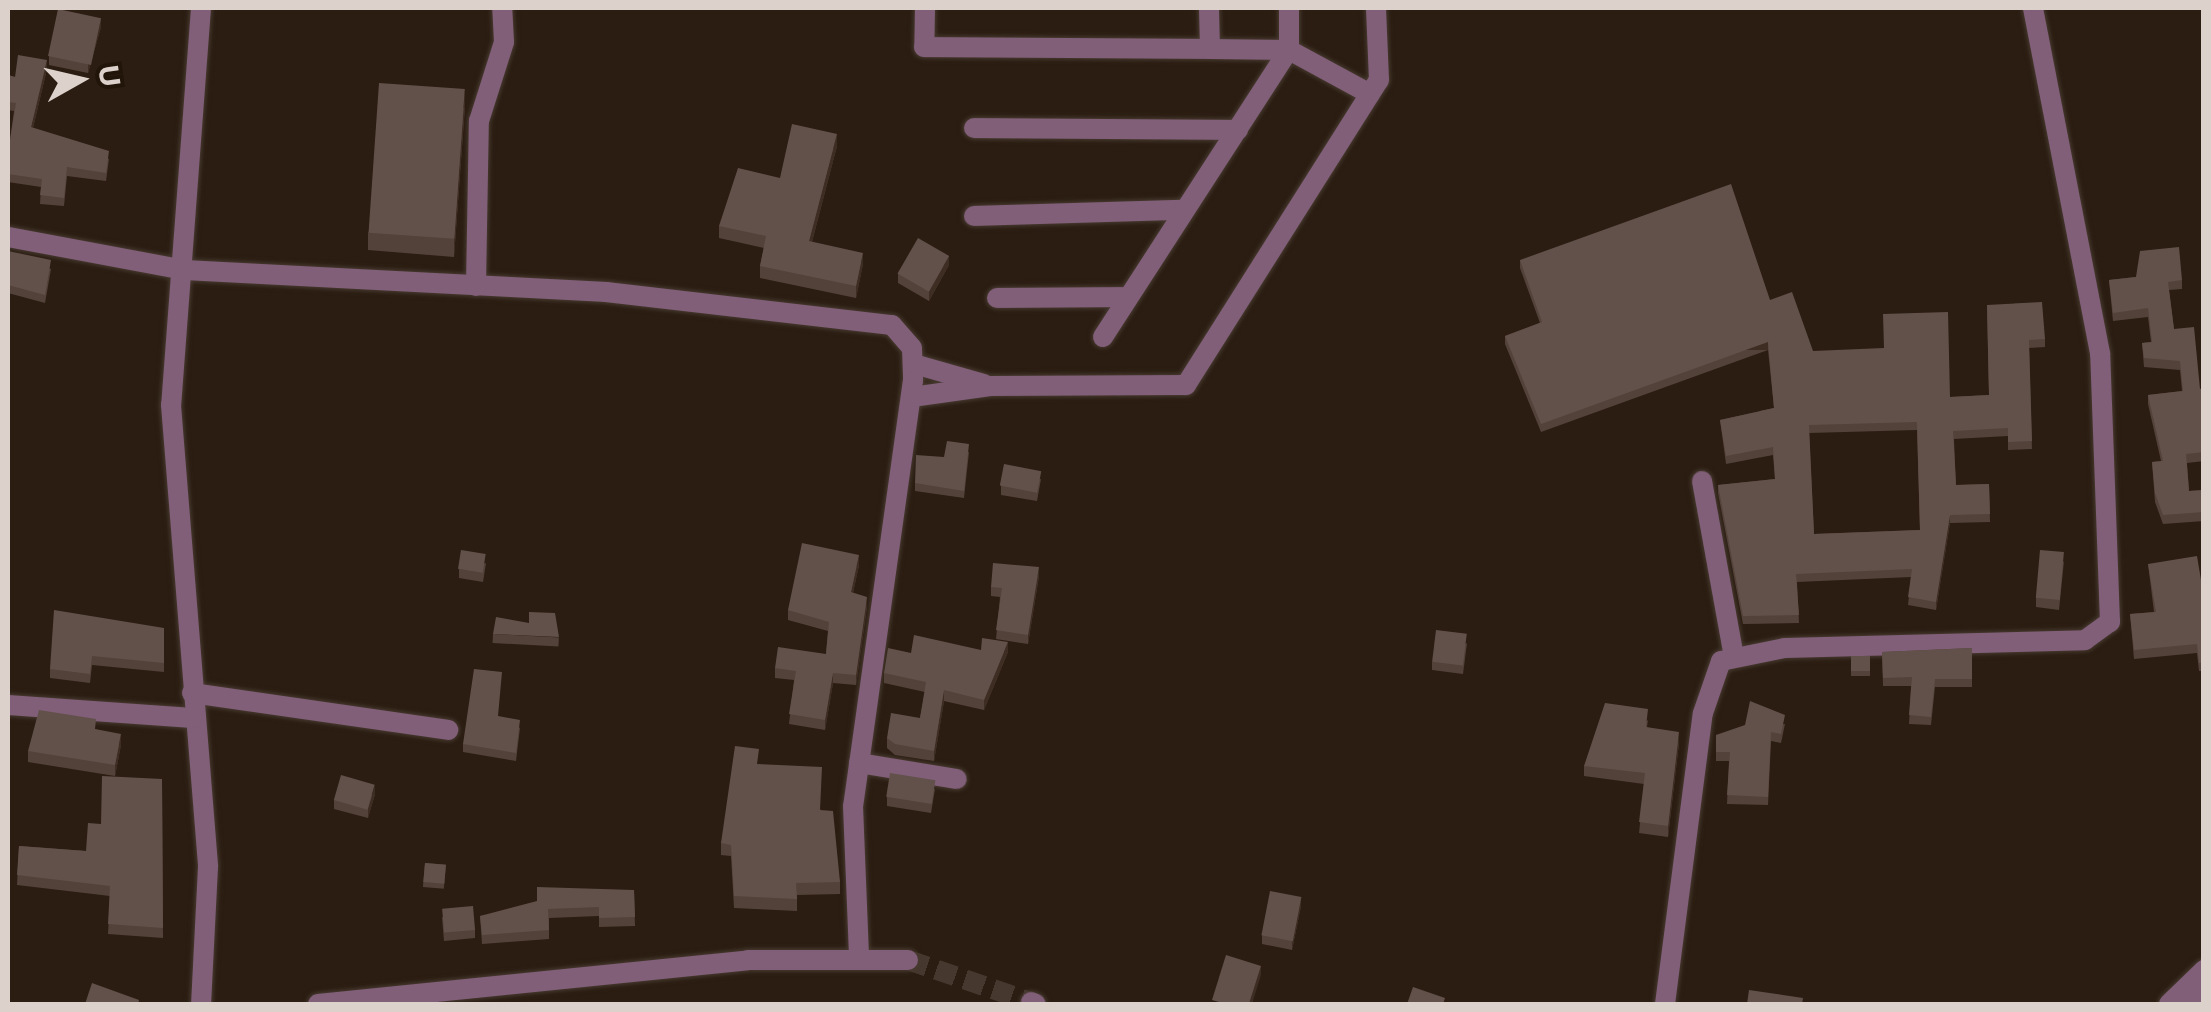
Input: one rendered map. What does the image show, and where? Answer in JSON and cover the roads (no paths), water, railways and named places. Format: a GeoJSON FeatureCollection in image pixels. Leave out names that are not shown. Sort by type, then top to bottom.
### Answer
{"type":"FeatureCollection","features":[{"type":"Feature","properties":{"kind":"street"},"geometry":{"type":"LineString","coordinates":[[200,8],[185,270],[171,405],[209,889],[201,1004]]}},
{"type":"Feature","properties":{"kind":"street"},"geometry":{"type":"LineString","coordinates":[[476,286],[480,121],[504,42],[502,8]]}},
{"type":"Feature","properties":{"kind":"street"},"geometry":{"type":"LineString","coordinates":[[925,8],[924,47],[1289,50],[1370,94]]}},
{"type":"Feature","properties":{"kind":"street"},"geometry":{"type":"LineString","coordinates":[[1209,8],[1210,49]]}},
{"type":"Feature","properties":{"kind":"street"},"geometry":{"type":"LineString","coordinates":[[1103,336],[1181,210],[1289,50],[1289,8]]}},
{"type":"Feature","properties":{"kind":"street"},"geometry":{"type":"LineString","coordinates":[[912,397],[990,386],[1186,385],[1379,80],[1376,8]]}},
{"type":"Feature","properties":{"kind":"street"},"geometry":{"type":"LineString","coordinates":[[1665,1004],[1708,682],[1733,652],[2085,640],[2110,622],[2100,353],[2034,8]]}},
{"type":"Feature","properties":{"kind":"street"},"geometry":{"type":"LineString","coordinates":[[974,128],[1238,130]]}},
{"type":"Feature","properties":{"kind":"street"},"geometry":{"type":"LineString","coordinates":[[974,216],[1181,210]]}},
{"type":"Feature","properties":{"kind":"street"},"geometry":{"type":"LineString","coordinates":[[8,237],[185,270],[476,286],[846,316],[892,326],[914,364],[859,763],[850,856],[859,955]]}},
{"type":"Feature","properties":{"kind":"street"},"geometry":{"type":"LineString","coordinates":[[997,298],[1128,297]]}},
{"type":"Feature","properties":{"kind":"street"},"geometry":{"type":"LineString","coordinates":[[914,364],[990,386]]}},
{"type":"Feature","properties":{"kind":"street"},"geometry":{"type":"LineString","coordinates":[[1702,481],[1733,652]]}},
{"type":"Feature","properties":{"kind":"street"},"geometry":{"type":"LineString","coordinates":[[192,693],[448,730]]}},
{"type":"Feature","properties":{"kind":"street"},"geometry":{"type":"LineString","coordinates":[[8,705],[194,718]]}},
{"type":"Feature","properties":{"kind":"street"},"geometry":{"type":"LineString","coordinates":[[859,763],[956,779]]}},
{"type":"Feature","properties":{"kind":"street"},"geometry":{"type":"LineString","coordinates":[[318,1004],[381,991],[859,955],[908,960]]}},
{"type":"Feature","properties":{"kind":"street"},"geometry":{"type":"LineString","coordinates":[[2169,1004],[2204,970]]}},
{"type":"Feature","properties":{"kind":"street"},"geometry":{"type":"LineString","coordinates":[[2192,1004],[2204,991]]}},
{"type":"Feature","properties":{"kind":"tunnel"},"geometry":{"type":"LineString","coordinates":[[908,960],[1031,1002]]}}]}
